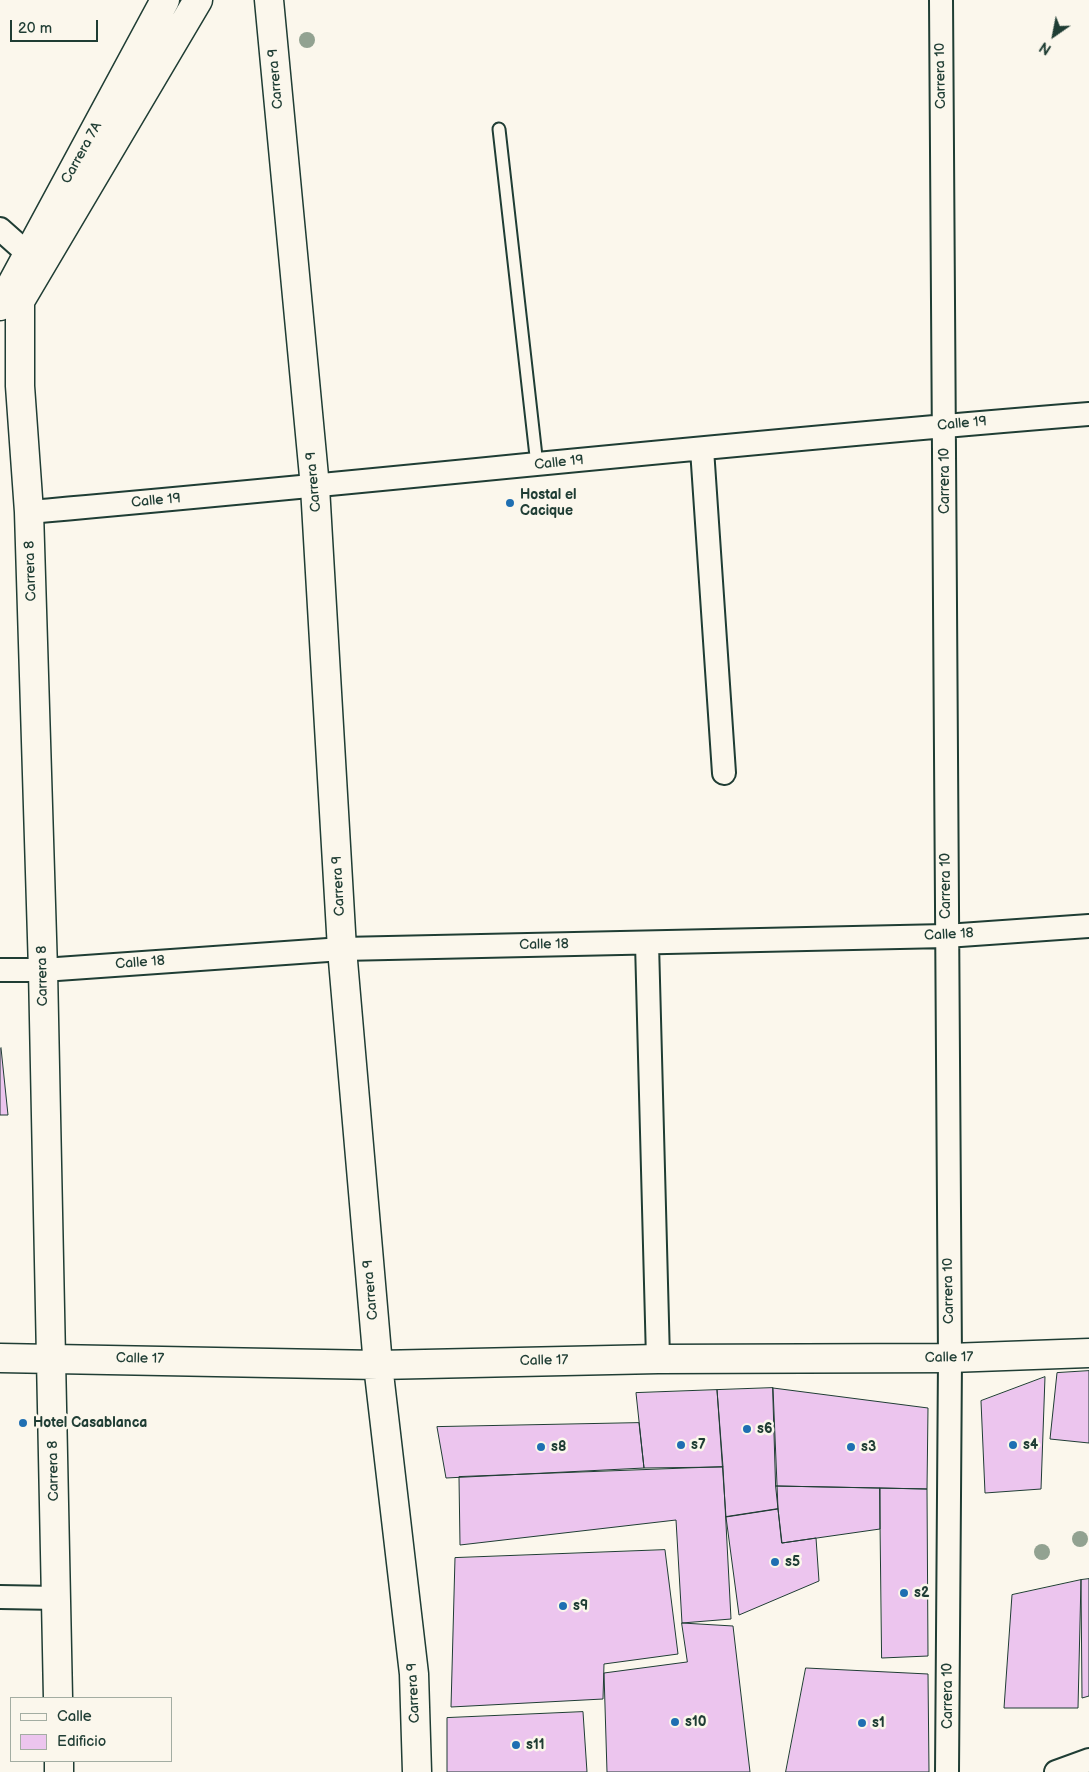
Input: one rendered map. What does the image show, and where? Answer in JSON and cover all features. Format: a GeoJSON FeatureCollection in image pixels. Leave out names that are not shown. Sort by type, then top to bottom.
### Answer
{"type":"FeatureCollection","features":[{"type":"Feature","properties":{"kind":"street","name":"Carrera 7A"},"geometry":{"type":"LineString","coordinates":[[35,257],[165,0]]}},
{"type":"Feature","properties":{"kind":"street","name":"Carrera 7A"},"geometry":{"type":"LineString","coordinates":[[35,257],[198,0]]}},
{"type":"Feature","properties":{"kind":"street","name":"Carrera 9"},"geometry":{"type":"LineString","coordinates":[[268,0],[315,487],[342,949],[378,1365],[414,1674],[417,1772]]}},
{"type":"Feature","properties":{"kind":"street","name":"Carrera 10"},"geometry":{"type":"LineString","coordinates":[[941,0],[950,1358],[947,1772]]}},
{"type":"Feature","properties":{"kind":"street"},"geometry":{"type":"LineString","coordinates":[[0,229],[35,257]]}},
{"type":"Feature","properties":{"kind":"street","name":"Carrera 8"},"geometry":{"type":"LineString","coordinates":[[35,257],[10,304],[29,512],[52,1357],[58,1697]]}},
{"type":"Feature","properties":{"kind":"street"},"geometry":{"type":"LineString","coordinates":[[0,388],[6,392],[22,426]]}},
{"type":"Feature","properties":{"kind":"street","name":"Calle 19"},"geometry":{"type":"LineString","coordinates":[[29,512],[315,487],[945,425],[1089,414]]}},
{"type":"Feature","properties":{"kind":"street"},"geometry":{"type":"LineString","coordinates":[[702,449],[724,773]]}},
{"type":"Feature","properties":{"kind":"street","name":"Calle 18"},"geometry":{"type":"LineString","coordinates":[[0,970],[42,970],[342,949],[946,936],[1089,926]]}},
{"type":"Feature","properties":{"kind":"street"},"geometry":{"type":"LineString","coordinates":[[647,943],[658,1359]]}},
{"type":"Feature","properties":{"kind":"street","name":"Calle 17"},"geometry":{"type":"LineString","coordinates":[[0,1358],[52,1357],[378,1365],[658,1359],[950,1358],[1089,1353]]}},
{"type":"Feature","properties":{"kind":"street"},"geometry":{"type":"LineString","coordinates":[[0,1597],[57,1598]]}},
{"type":"Feature","properties":{"kind":"street"},"geometry":{"type":"LineString","coordinates":[[1056,1772],[1089,1760]]}},
{"type":"Feature","properties":{"kind":"lane"},"geometry":{"type":"LineString","coordinates":[[500,129],[537,465]]}},
{"type":"Feature","properties":{"kind":"building"},"geometry":{"type":"Polygon","coordinates":[[[1,1048],[8,1115],[0,1115],[1,1048]]]}},
{"type":"Feature","properties":{"kind":"building"},"geometry":{"type":"Polygon","coordinates":[[[1089,1371],[1089,1443],[1050,1439],[1057,1373],[1089,1371]]]}},
{"type":"Feature","properties":{"kind":"building","name":"s4"},"geometry":{"type":"Polygon","coordinates":[[[1045,1377],[1041,1489],[985,1493],[981,1401],[1045,1377]]]}},
{"type":"Feature","properties":{"kind":"building","name":"s3"},"geometry":{"type":"Polygon","coordinates":[[[773,1388],[928,1408],[927,1489],[776,1486],[773,1388]]]}},
{"type":"Feature","properties":{"kind":"building","name":"s6"},"geometry":{"type":"Polygon","coordinates":[[[773,1388],[778,1509],[726,1517],[717,1390],[773,1388]]]}},
{"type":"Feature","properties":{"kind":"building","name":"s7"},"geometry":{"type":"Polygon","coordinates":[[[717,1390],[723,1467],[644,1468],[636,1393],[717,1390]]]}},
{"type":"Feature","properties":{"kind":"building","name":"s8"},"geometry":{"type":"Polygon","coordinates":[[[639,1423],[644,1468],[446,1478],[437,1427],[639,1423]]]}},
{"type":"Feature","properties":{"kind":"building"},"geometry":{"type":"Polygon","coordinates":[[[723,1467],[731,1619],[682,1623],[676,1520],[460,1545],[459,1477],[723,1467]]]}},
{"type":"Feature","properties":{"kind":"building"},"geometry":{"type":"Polygon","coordinates":[[[776,1486],[880,1488],[880,1529],[782,1543],[776,1486]]]}},
{"type":"Feature","properties":{"kind":"building","name":"s2"},"geometry":{"type":"Polygon","coordinates":[[[880,1488],[927,1489],[928,1656],[882,1658],[880,1488]]]}},
{"type":"Feature","properties":{"kind":"building","name":"s5"},"geometry":{"type":"Polygon","coordinates":[[[778,1509],[782,1543],[816,1538],[819,1581],[739,1615],[726,1517],[778,1509]]]}},
{"type":"Feature","properties":{"kind":"building","name":"s9"},"geometry":{"type":"Polygon","coordinates":[[[665,1550],[678,1654],[604,1664],[603,1699],[451,1707],[455,1558],[665,1550]]]}},
{"type":"Feature","properties":{"kind":"building"},"geometry":{"type":"Polygon","coordinates":[[[1089,1579],[1089,1696],[1082,1698],[1081,1580],[1089,1579]]]}},
{"type":"Feature","properties":{"kind":"building"},"geometry":{"type":"Polygon","coordinates":[[[1081,1580],[1078,1708],[1004,1708],[1012,1595],[1081,1580]]]}},
{"type":"Feature","properties":{"kind":"building","name":"s10"},"geometry":{"type":"Polygon","coordinates":[[[682,1623],[733,1626],[750,1772],[607,1772],[604,1673],[687,1662],[682,1623]]]}},
{"type":"Feature","properties":{"kind":"building","name":"s1"},"geometry":{"type":"Polygon","coordinates":[[[806,1668],[928,1674],[929,1772],[786,1772],[806,1668]]]}},
{"type":"Feature","properties":{"kind":"building","name":"s11"},"geometry":{"type":"Polygon","coordinates":[[[583,1712],[587,1772],[447,1772],[447,1718],[583,1712]]]}},
{"type":"Feature","properties":{"kind":"place","name":"Hostal el Cacique"},"geometry":{"type":"Point","coordinates":[510,503]}},
{"type":"Feature","properties":{"kind":"place","name":"Hotel Casablanca"},"geometry":{"type":"Point","coordinates":[23,1423]}},
{"type":"Feature","properties":{"kind":"place","name":"s6"},"geometry":{"type":"Point","coordinates":[747,1429]}},
{"type":"Feature","properties":{"kind":"place","name":"s7"},"geometry":{"type":"Point","coordinates":[681,1445]}},
{"type":"Feature","properties":{"kind":"place","name":"s4"},"geometry":{"type":"Point","coordinates":[1013,1445]}},
{"type":"Feature","properties":{"kind":"place","name":"s8"},"geometry":{"type":"Point","coordinates":[541,1447]}},
{"type":"Feature","properties":{"kind":"place","name":"s3"},"geometry":{"type":"Point","coordinates":[851,1447]}},
{"type":"Feature","properties":{"kind":"place","name":"s5"},"geometry":{"type":"Point","coordinates":[775,1562]}},
{"type":"Feature","properties":{"kind":"place","name":"s2"},"geometry":{"type":"Point","coordinates":[904,1593]}},
{"type":"Feature","properties":{"kind":"place","name":"s9"},"geometry":{"type":"Point","coordinates":[563,1606]}},
{"type":"Feature","properties":{"kind":"place","name":"s10"},"geometry":{"type":"Point","coordinates":[675,1722]}},
{"type":"Feature","properties":{"kind":"place","name":"s1"},"geometry":{"type":"Point","coordinates":[862,1723]}},
{"type":"Feature","properties":{"kind":"place","name":"s11"},"geometry":{"type":"Point","coordinates":[516,1745]}}]}
